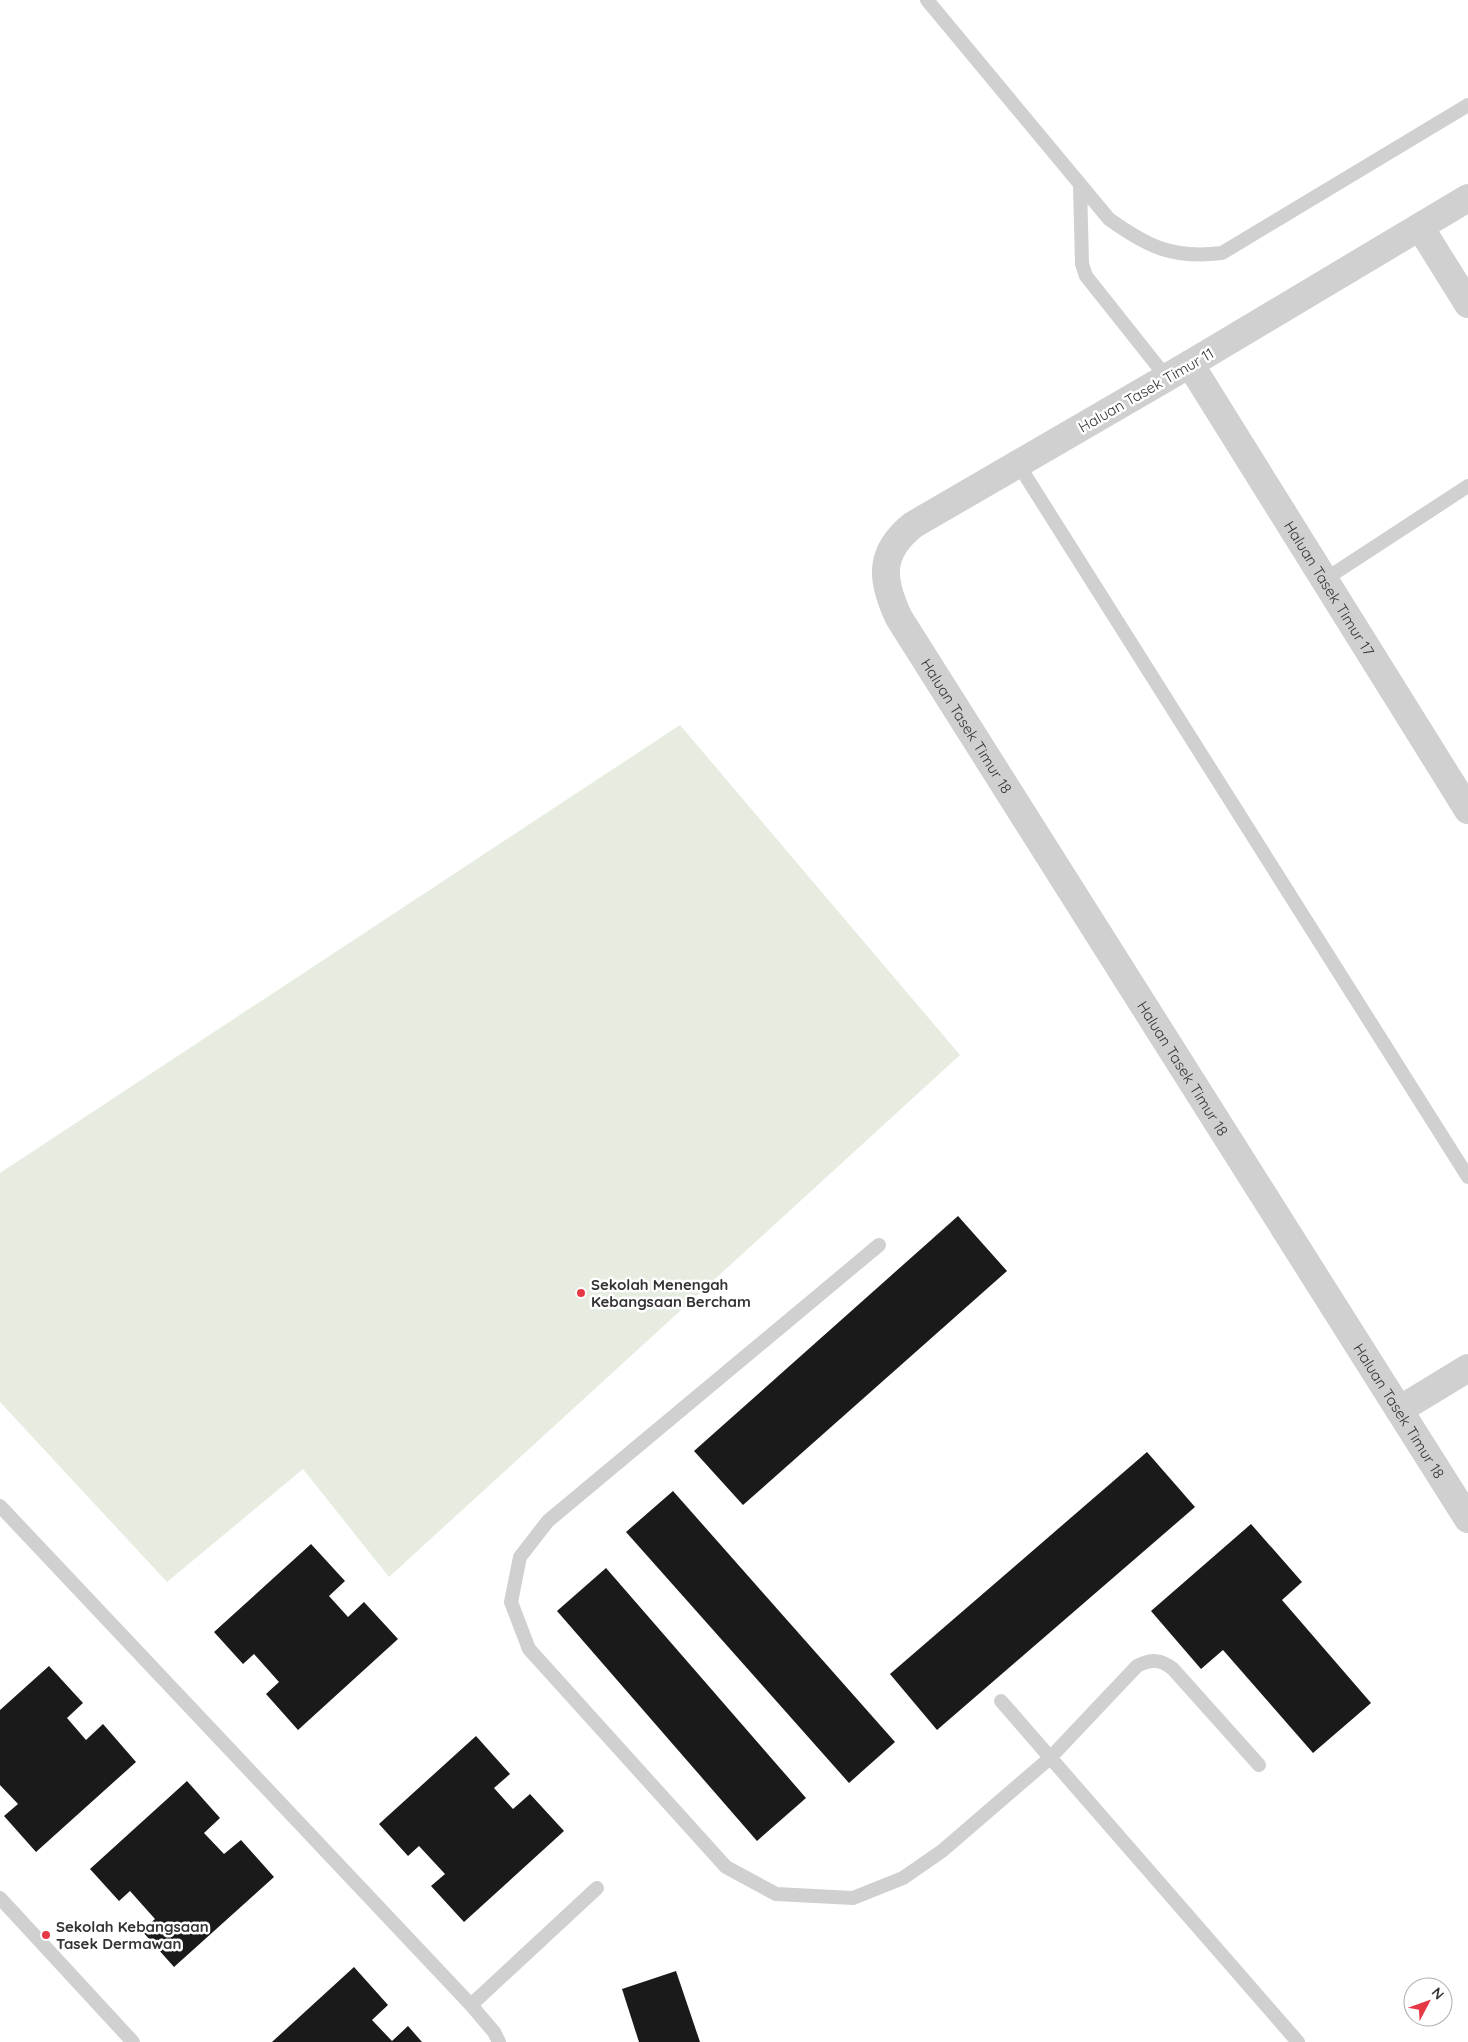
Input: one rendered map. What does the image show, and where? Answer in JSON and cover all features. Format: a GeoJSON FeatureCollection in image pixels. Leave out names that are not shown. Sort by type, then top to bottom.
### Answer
{"type":"FeatureCollection","features":[{"type":"Feature","properties":{"kind":"street","name":"Haluan Tasek Timur 11"},"geometry":{"type":"LineString","coordinates":[[899,618],[891,600],[885,570],[893,545],[913,525],[1190,364],[1468,198]]}},
{"type":"Feature","properties":{"kind":"street"},"geometry":{"type":"LineString","coordinates":[[1420,227],[1468,304]]}},
{"type":"Feature","properties":{"kind":"street","name":"Haluan Tasek Timur 17"},"geometry":{"type":"LineString","coordinates":[[1190,364],[1468,810]]}},
{"type":"Feature","properties":{"kind":"street","name":"Haluan Tasek Timur 18"},"geometry":{"type":"LineString","coordinates":[[899,618],[1468,1519]]}},
{"type":"Feature","properties":{"kind":"street"},"geometry":{"type":"LineString","coordinates":[[1399,1410],[1468,1368]]}},
{"type":"Feature","properties":{"kind":"lane"},"geometry":{"type":"LineString","coordinates":[[927,0],[1109,219],[1137,239],[1171,253],[1196,256],[1222,253],[1468,105]]}},
{"type":"Feature","properties":{"kind":"lane"},"geometry":{"type":"LineString","coordinates":[[1080,185],[1082,264],[1086,276],[1166,378]]}},
{"type":"Feature","properties":{"kind":"lane"},"geometry":{"type":"LineString","coordinates":[[1018,464],[1468,1176]]}},
{"type":"Feature","properties":{"kind":"lane"},"geometry":{"type":"LineString","coordinates":[[1324,580],[1468,486]]}},
{"type":"Feature","properties":{"kind":"lane"},"geometry":{"type":"LineString","coordinates":[[879,1245],[548,1521],[520,1558],[511,1602],[529,1649],[726,1867],[776,1894],[852,1898],[903,1878],[942,1851],[1050,1758],[1137,1666],[1146,1661],[1156,1660],[1166,1663],[1174,1669],[1259,1765]]}},
{"type":"Feature","properties":{"kind":"lane"},"geometry":{"type":"LineString","coordinates":[[0,1506],[471,2005],[494,2032],[499,2042]]}},
{"type":"Feature","properties":{"kind":"lane"},"geometry":{"type":"LineString","coordinates":[[1001,1701],[1298,2042]]}},
{"type":"Feature","properties":{"kind":"lane"},"geometry":{"type":"LineString","coordinates":[[471,2005],[597,1888]]}},
{"type":"Feature","properties":{"kind":"lane"},"geometry":{"type":"LineString","coordinates":[[0,1898],[132,2042]]}},
{"type":"Feature","properties":{"kind":"shaded area"},"geometry":{"type":"Polygon","coordinates":[[[680,725],[960,1055],[389,1577],[303,1469],[167,1582],[0,1402],[0,1173],[680,725]]]}},
{"type":"Feature","properties":{"kind":"building"},"geometry":{"type":"Polygon","coordinates":[[[958,1216],[1007,1271],[743,1505],[694,1451],[958,1216]]]}},
{"type":"Feature","properties":{"kind":"building"},"geometry":{"type":"Polygon","coordinates":[[[1147,1452],[1195,1507],[937,1730],[890,1674],[1147,1452]]]}},
{"type":"Feature","properties":{"kind":"building"},"geometry":{"type":"Polygon","coordinates":[[[673,1491],[895,1742],[849,1783],[626,1532],[673,1491]]]}},
{"type":"Feature","properties":{"kind":"building"},"geometry":{"type":"Polygon","coordinates":[[[1251,1524],[1302,1582],[1282,1600],[1371,1703],[1313,1753],[1223,1650],[1201,1669],[1151,1611],[1251,1524]]]}},
{"type":"Feature","properties":{"kind":"building"},"geometry":{"type":"Polygon","coordinates":[[[311,1544],[345,1581],[329,1596],[348,1617],[364,1602],[398,1639],[298,1730],[266,1694],[279,1682],[254,1654],[243,1664],[214,1632],[311,1544]]]}},
{"type":"Feature","properties":{"kind":"building"},"geometry":{"type":"Polygon","coordinates":[[[606,1568],[806,1798],[757,1841],[557,1611],[606,1568]]]}},
{"type":"Feature","properties":{"kind":"building"},"geometry":{"type":"Polygon","coordinates":[[[49,1666],[83,1703],[67,1718],[86,1740],[103,1724],[136,1762],[36,1852],[4,1816],[18,1804],[0,1785],[0,1710],[49,1666]]]}},
{"type":"Feature","properties":{"kind":"building"},"geometry":{"type":"Polygon","coordinates":[[[476,1736],[510,1774],[494,1788],[513,1809],[530,1794],[564,1831],[464,1922],[431,1886],[445,1874],[419,1846],[408,1856],[379,1824],[476,1736]]]}},
{"type":"Feature","properties":{"kind":"building"},"geometry":{"type":"Polygon","coordinates":[[[187,1781],[220,1818],[204,1833],[224,1854],[241,1840],[274,1877],[174,1967],[142,1931],[155,1919],[130,1891],[119,1901],[90,1869],[187,1781]]]}},
{"type":"Feature","properties":{"kind":"building"},"geometry":{"type":"Polygon","coordinates":[[[354,1967],[388,2005],[372,2020],[392,2041],[408,2026],[422,2042],[272,2042],[354,1967]]]}},
{"type":"Feature","properties":{"kind":"building"},"geometry":{"type":"Polygon","coordinates":[[[676,1971],[700,2042],[639,2042],[622,1989],[676,1971]]]}},
{"type":"Feature","properties":{"kind":"place","name":"Sekolah Menengah Kebangsaan Bercham"},"geometry":{"type":"Point","coordinates":[581,1293]}},
{"type":"Feature","properties":{"kind":"place","name":"Sekolah Kebangsaan Tasek Dermawan"},"geometry":{"type":"Point","coordinates":[46,1935]}}]}
